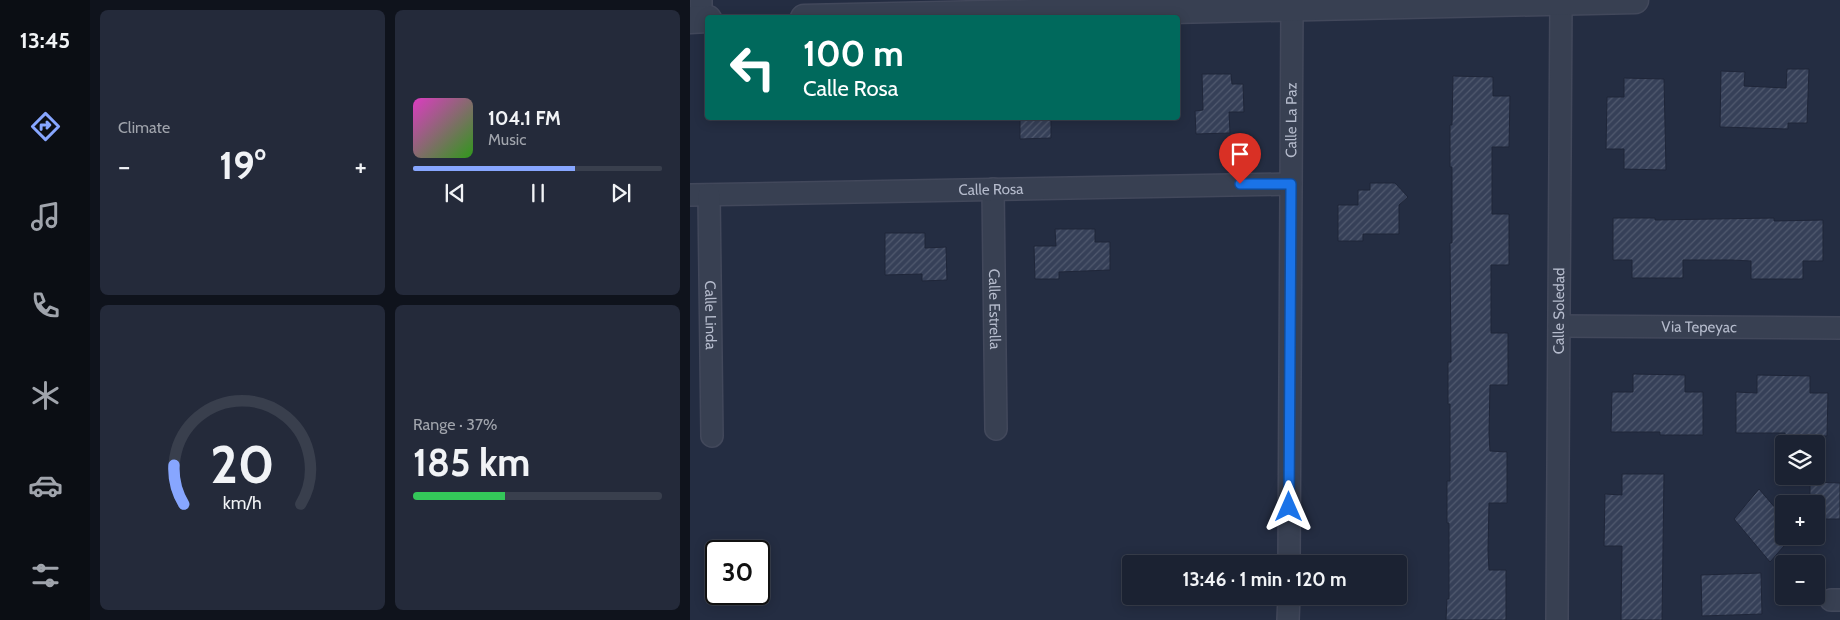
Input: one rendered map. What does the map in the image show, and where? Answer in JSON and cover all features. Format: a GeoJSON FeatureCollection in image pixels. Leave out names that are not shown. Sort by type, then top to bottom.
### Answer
{"type":"FeatureCollection","features":[{"type":"Feature","properties":{"kind":"street"},"geometry":{"type":"LineString","coordinates":[[849,15],[970,7],[1292,7],[1635,0]]}},
{"type":"Feature","properties":{"kind":"street","name":"Calle Soledad"},"geometry":{"type":"LineString","coordinates":[[1557,620],[1561,2]]}},
{"type":"Feature","properties":{"kind":"street","name":"Calle La Paz"},"geometry":{"type":"LineString","coordinates":[[1289,555],[1292,7]]}},
{"type":"Feature","properties":{"kind":"street","name":"Calle Rosa"},"geometry":{"type":"LineString","coordinates":[[699,195],[1291,184]]}},
{"type":"Feature","properties":{"kind":"street","name":"Calle Estrella"},"geometry":{"type":"LineString","coordinates":[[993,189],[996,429]]}},
{"type":"Feature","properties":{"kind":"street","name":"Calle Linda"},"geometry":{"type":"LineString","coordinates":[[699,195],[712,436]]}},
{"type":"Feature","properties":{"kind":"street","name":"Via Tepeyac"},"geometry":{"type":"LineString","coordinates":[[1559,326],[1840,328]]}},
{"type":"Feature","properties":{"kind":"street"},"geometry":{"type":"LineString","coordinates":[[1288,605],[1288,620]]}},
{"type":"Feature","properties":{"kind":"building"},"geometry":{"type":"Polygon","coordinates":[[[1787,69],[1809,69],[1807,123],[1788,123],[1788,129],[1720,127],[1721,71],[1745,72],[1744,86],[1786,88],[1787,69]]]}},
{"type":"Feature","properties":{"kind":"building"},"geometry":{"type":"Polygon","coordinates":[[[1202,74],[1231,74],[1232,84],[1243,84],[1244,112],[1229,112],[1230,133],[1196,134],[1195,111],[1203,110],[1202,74]]]}},
{"type":"Feature","properties":{"kind":"building"},"geometry":{"type":"Polygon","coordinates":[[[1453,76],[1493,77],[1493,96],[1510,96],[1509,147],[1492,147],[1492,214],[1509,214],[1509,265],[1491,265],[1491,333],[1508,333],[1508,385],[1490,385],[1489,433],[1490,451],[1507,452],[1507,503],[1489,503],[1488,551],[1489,570],[1506,570],[1506,620],[1446,620],[1447,599],[1449,599],[1447,481],[1450,481],[1448,362],[1451,362],[1450,243],[1452,243],[1452,167],[1450,167],[1450,125],[1452,125],[1453,76]]]}},
{"type":"Feature","properties":{"kind":"building"},"geometry":{"type":"Polygon","coordinates":[[[1624,78],[1664,79],[1666,170],[1624,169],[1624,149],[1606,149],[1607,97],[1624,97],[1624,78]]]}},
{"type":"Feature","properties":{"kind":"building"},"geometry":{"type":"Polygon","coordinates":[[[1020,120],[1051,120],[1051,138],[1020,139],[1020,120]]]}},
{"type":"Feature","properties":{"kind":"building"},"geometry":{"type":"Polygon","coordinates":[[[1370,183],[1395,183],[1408,197],[1399,205],[1399,234],[1363,234],[1363,241],[1338,241],[1338,205],[1358,205],[1358,190],[1370,190],[1370,183]]]}},
{"type":"Feature","properties":{"kind":"building"},"geometry":{"type":"Polygon","coordinates":[[[1613,218],[1655,218],[1655,220],[1774,218],[1774,221],[1823,220],[1823,261],[1803,261],[1803,279],[1751,279],[1751,261],[1732,260],[1683,260],[1683,278],[1632,278],[1632,260],[1613,260],[1613,218]]]}},
{"type":"Feature","properties":{"kind":"building"},"geometry":{"type":"Polygon","coordinates":[[[1055,229],[1095,229],[1095,242],[1110,242],[1110,270],[1059,272],[1059,279],[1035,279],[1034,246],[1056,246],[1055,229]]]}},
{"type":"Feature","properties":{"kind":"building"},"geometry":{"type":"Polygon","coordinates":[[[885,233],[925,233],[925,248],[946,247],[947,280],[922,281],[922,274],[885,275],[885,233]]]}},
{"type":"Feature","properties":{"kind":"building"},"geometry":{"type":"Polygon","coordinates":[[[1633,374],[1685,375],[1685,392],[1703,392],[1703,435],[1660,435],[1660,432],[1611,432],[1612,392],[1633,392],[1633,374]]]}},
{"type":"Feature","properties":{"kind":"building"},"geometry":{"type":"Polygon","coordinates":[[[1757,375],[1810,376],[1810,393],[1828,393],[1827,436],[1785,435],[1785,433],[1736,433],[1736,392],[1757,393],[1757,375]]]}},
{"type":"Feature","properties":{"kind":"building"},"geometry":{"type":"Polygon","coordinates":[[[1622,474],[1664,474],[1662,620],[1621,620],[1622,546],[1604,546],[1605,494],[1622,495],[1622,474]]]}},
{"type":"Feature","properties":{"kind":"building"},"geometry":{"type":"Polygon","coordinates":[[[1840,483],[1840,519],[1825,519],[1825,495],[1810,495],[1810,485],[1840,483]]]}},
{"type":"Feature","properties":{"kind":"building"},"geometry":{"type":"Polygon","coordinates":[[[1759,489],[1775,508],[1775,545],[1784,546],[1770,562],[1734,519],[1759,489]]]}},
{"type":"Feature","properties":{"kind":"building"},"geometry":{"type":"Polygon","coordinates":[[[1761,573],[1762,614],[1702,616],[1701,575],[1761,573]]]}},
{"type":"Feature","properties":{"kind":"route"},"geometry":{"type":"LineString","coordinates":[[1240,184],[1291,184],[1289,507]]}}]}
